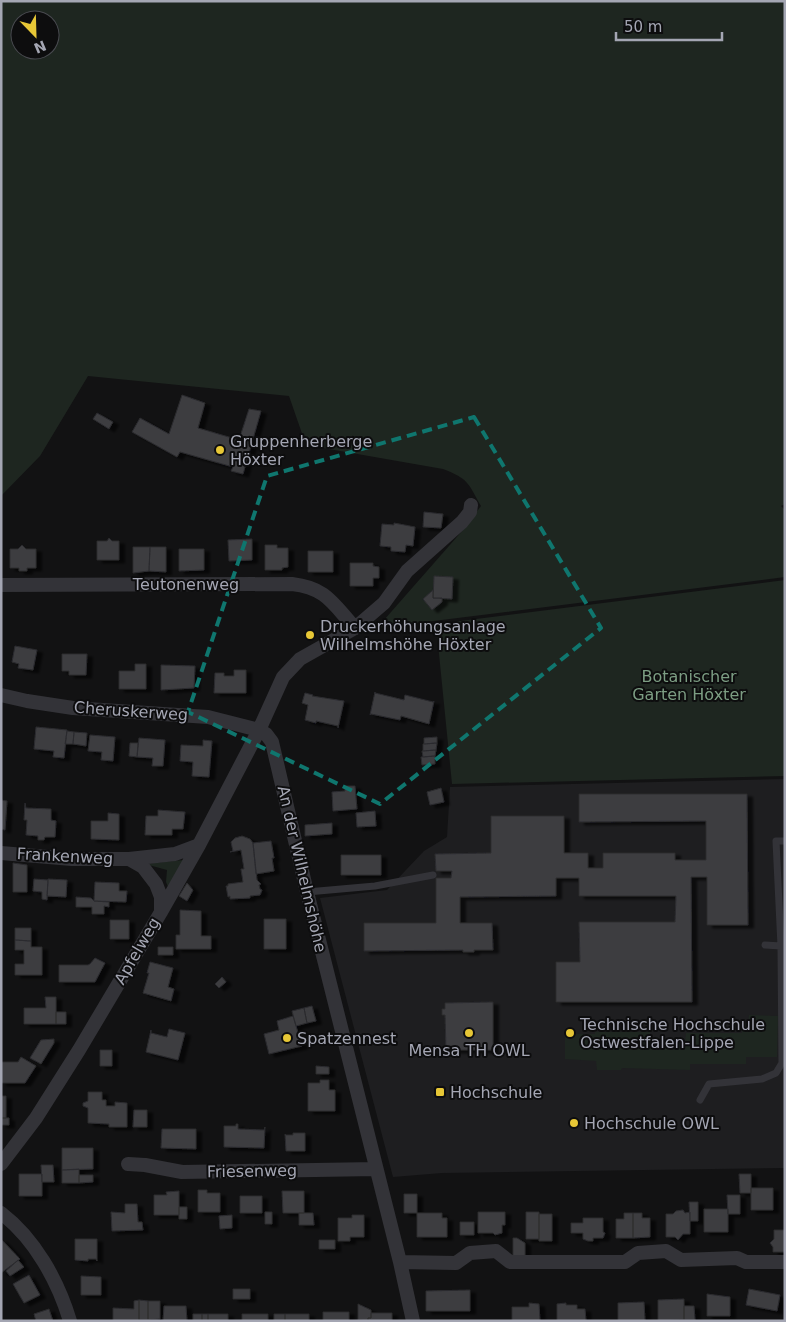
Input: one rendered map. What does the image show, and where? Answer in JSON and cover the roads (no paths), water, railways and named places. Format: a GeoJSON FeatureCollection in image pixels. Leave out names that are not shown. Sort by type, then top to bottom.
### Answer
{"type":"FeatureCollection","features":[{"type":"Feature","properties":{"kind":"street"},"geometry":{"type":"LineString","coordinates":[[259,730],[283,677],[300,659],[355,628],[384,603],[407,571],[462,522],[470,512],[471,505]]}},
{"type":"Feature","properties":{"kind":"street","name":"Teutonenweg"},"geometry":{"type":"LineString","coordinates":[[1,585],[292,584],[316,589],[337,606],[355,628]]}},
{"type":"Feature","properties":{"kind":"street","name":"Cheruskerweg"},"geometry":{"type":"LineString","coordinates":[[1,695],[73,708],[208,717],[259,730]]}},
{"type":"Feature","properties":{"kind":"street","name":"Apfelweg"},"geometry":{"type":"LineString","coordinates":[[1,1164],[36,1118],[75,1057],[199,845],[259,730]]}},
{"type":"Feature","properties":{"kind":"street","name":"An der Wilhelmshöhe"},"geometry":{"type":"LineString","coordinates":[[259,730],[266,734],[272,742],[413,1321]]}},
{"type":"Feature","properties":{"kind":"street","name":"Frankenweg"},"geometry":{"type":"LineString","coordinates":[[1,853],[72,859],[129,859],[175,854],[199,845]]}},
{"type":"Feature","properties":{"kind":"street","name":"Frankenweg"},"geometry":{"type":"LineString","coordinates":[[129,859],[143,868],[156,884],[160,897],[161,912]]}},
{"type":"Feature","properties":{"kind":"street","name":"Friesenweg"},"geometry":{"type":"LineString","coordinates":[[128,1164],[146,1165],[182,1172],[376,1169]]}},
{"type":"Feature","properties":{"kind":"street"},"geometry":{"type":"LineString","coordinates":[[1,1213],[14,1224],[45,1264],[59,1288],[70,1321]]}},
{"type":"Feature","properties":{"kind":"street"},"geometry":{"type":"LineString","coordinates":[[400,1262],[456,1263],[470,1252],[496,1251],[510,1262],[625,1262],[638,1254],[666,1251],[681,1260],[737,1258],[746,1262],[785,1262]]}},
{"type":"Feature","properties":{"kind":"lane"},"geometry":{"type":"LineString","coordinates":[[700,1100],[709,1084],[762,1079],[776,1073],[782,1063],[781,946],[776,841],[785,841]]}},
{"type":"Feature","properties":{"kind":"lane"},"geometry":{"type":"LineString","coordinates":[[307,892],[375,886],[433,875]]}},
{"type":"Feature","properties":{"kind":"lane"},"geometry":{"type":"LineString","coordinates":[[765,946],[781,946]]}},
{"type":"Feature","properties":{"kind":"place","name":"Gruppenherberge Höxter"},"geometry":{"type":"Point","coordinates":[220,450]}},
{"type":"Feature","properties":{"kind":"place","name":"Druckerhöhungsanlage Wilhelmshöhe Höxter"},"geometry":{"type":"Point","coordinates":[310,635]}},
{"type":"Feature","properties":{"kind":"place","name":"Mensa TH OWL"},"geometry":{"type":"Point","coordinates":[469,1033]}},
{"type":"Feature","properties":{"kind":"place","name":"Technische Hochschule Ostwestfalen-Lippe"},"geometry":{"type":"Point","coordinates":[570,1033]}},
{"type":"Feature","properties":{"kind":"place","name":"Spatzennest"},"geometry":{"type":"Point","coordinates":[287,1038]}},
{"type":"Feature","properties":{"kind":"place","name":"Hochschule"},"geometry":{"type":"Point","coordinates":[440,1092]}},
{"type":"Feature","properties":{"kind":"place","name":"Hochschule OWL"},"geometry":{"type":"Point","coordinates":[574,1123]}},
{"type":"Feature","properties":{"kind":"park label","name":"Botanischer Garten Höxter"},"geometry":{"type":"Point","coordinates":[689,685]}}]}
